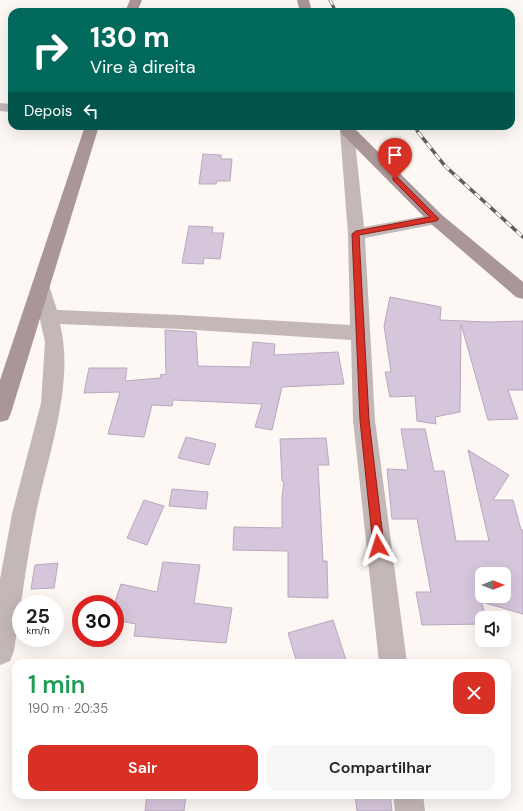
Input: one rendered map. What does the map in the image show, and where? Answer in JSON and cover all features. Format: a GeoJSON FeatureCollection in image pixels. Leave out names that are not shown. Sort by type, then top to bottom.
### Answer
{"type":"FeatureCollection","features":[{"type":"Feature","properties":{"kind":"street"},"geometry":{"type":"LineString","coordinates":[[0,413],[91,130]]}},
{"type":"Feature","properties":{"kind":"street"},"geometry":{"type":"LineString","coordinates":[[346,130],[356,234],[364,420],[393,659]]}},
{"type":"Feature","properties":{"kind":"street"},"geometry":{"type":"LineString","coordinates":[[347,130],[436,219],[523,292]]}},
{"type":"Feature","properties":{"kind":"street"},"geometry":{"type":"LineString","coordinates":[[356,234],[436,219]]}},
{"type":"Feature","properties":{"kind":"street"},"geometry":{"type":"LineString","coordinates":[[0,651],[24,514],[51,403],[55,342],[41,284]]}},
{"type":"Feature","properties":{"kind":"street"},"geometry":{"type":"LineString","coordinates":[[49,317],[180,322],[361,333]]}},
{"type":"Feature","properties":{"kind":"street"},"geometry":{"type":"LineString","coordinates":[[408,799],[410,811]]}},
{"type":"Feature","properties":{"kind":"building"},"geometry":{"type":"Polygon","coordinates":[[[203,154],[221,155],[221,159],[232,159],[230,181],[217,181],[216,184],[199,184],[203,154]]]}},
{"type":"Feature","properties":{"kind":"building"},"geometry":{"type":"Polygon","coordinates":[[[189,226],[213,227],[212,233],[224,233],[220,259],[204,258],[203,264],[182,263],[189,226]]]}},
{"type":"Feature","properties":{"kind":"building"},"geometry":{"type":"Polygon","coordinates":[[[390,297],[441,307],[440,320],[489,322],[523,321],[523,390],[508,390],[518,419],[488,420],[461,324],[460,412],[435,417],[436,424],[417,421],[415,396],[390,397],[385,372],[391,372],[384,326],[390,297]]]}},
{"type":"Feature","properties":{"kind":"building"},"geometry":{"type":"Polygon","coordinates":[[[165,330],[196,332],[198,366],[250,367],[253,342],[275,344],[274,355],[338,352],[344,384],[282,387],[272,430],[255,427],[262,404],[173,400],[172,406],[152,405],[144,437],[108,434],[120,392],[84,393],[89,368],[127,368],[125,381],[160,378],[161,374],[166,375],[165,330]]]}},
{"type":"Feature","properties":{"kind":"building"},"geometry":{"type":"Polygon","coordinates":[[[401,429],[425,429],[434,471],[444,471],[456,541],[489,541],[468,450],[509,475],[493,500],[513,500],[521,530],[523,530],[523,614],[485,603],[511,603],[511,567],[475,567],[475,603],[482,603],[484,611],[475,611],[475,624],[422,625],[416,592],[431,592],[417,519],[392,519],[387,469],[408,470],[401,429]]]}},
{"type":"Feature","properties":{"kind":"building"},"geometry":{"type":"Polygon","coordinates":[[[186,437],[216,444],[209,465],[178,458],[186,437]]]}},
{"type":"Feature","properties":{"kind":"building"},"geometry":{"type":"Polygon","coordinates":[[[326,438],[329,465],[318,465],[323,561],[327,561],[328,598],[288,597],[288,551],[233,550],[234,527],[282,528],[282,496],[284,482],[282,481],[280,439],[326,438]]]}},
{"type":"Feature","properties":{"kind":"building"},"geometry":{"type":"Polygon","coordinates":[[[172,489],[208,492],[206,509],[169,506],[172,489]]]}},
{"type":"Feature","properties":{"kind":"building"},"geometry":{"type":"Polygon","coordinates":[[[144,500],[164,506],[147,545],[127,538],[144,500]]]}},
{"type":"Feature","properties":{"kind":"building"},"geometry":{"type":"Polygon","coordinates":[[[163,562],[200,565],[194,603],[232,608],[226,643],[134,636],[136,624],[124,622],[124,595],[117,595],[121,584],[157,592],[163,562]]]}},
{"type":"Feature","properties":{"kind":"building"},"geometry":{"type":"Polygon","coordinates":[[[58,563],[54,588],[31,589],[35,565],[58,563]]]}},
{"type":"Feature","properties":{"kind":"building"},"geometry":{"type":"Polygon","coordinates":[[[333,620],[346,659],[296,659],[288,633],[333,620]]]}},
{"type":"Feature","properties":{"kind":"building"},"geometry":{"type":"Polygon","coordinates":[[[146,799],[186,799],[184,811],[145,811],[146,799]]]}},
{"type":"Feature","properties":{"kind":"building"},"geometry":{"type":"Polygon","coordinates":[[[356,799],[390,799],[392,811],[357,811],[356,799]]]}},
{"type":"Feature","properties":{"kind":"railway"},"geometry":{"type":"LineString","coordinates":[[330,0],[334,8]]}},
{"type":"Feature","properties":{"kind":"railway"},"geometry":{"type":"LineString","coordinates":[[418,132],[445,166],[523,237]]}},
{"type":"Feature","properties":{"kind":"route"},"geometry":{"type":"LineString","coordinates":[[378,546],[364,420],[356,234],[436,219],[395,179]]}}]}
